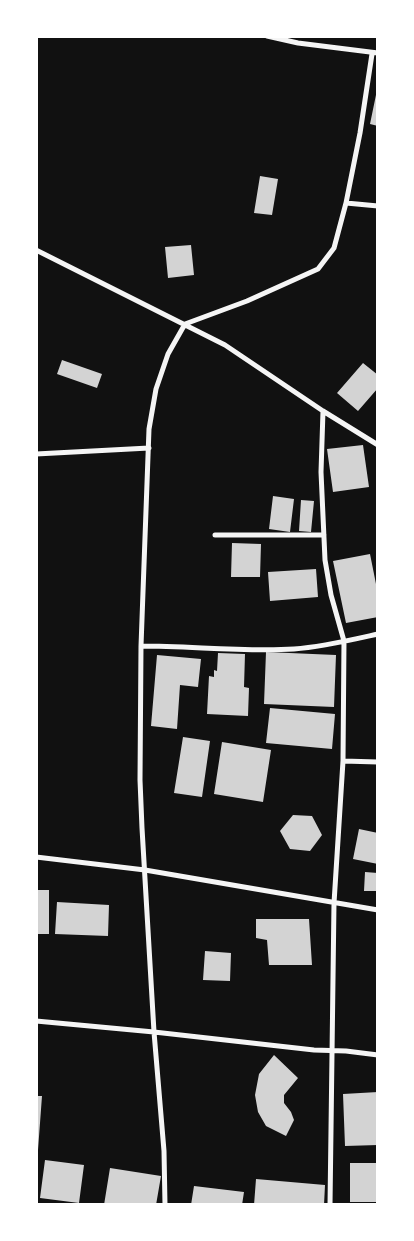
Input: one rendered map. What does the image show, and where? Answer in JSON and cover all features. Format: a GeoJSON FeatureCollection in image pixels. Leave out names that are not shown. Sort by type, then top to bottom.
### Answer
{"type":"FeatureCollection","features":[{"type":"Feature","properties":{"kind":"street"},"geometry":{"type":"LineString","coordinates":[[166,1205],[140,780],[141,646],[148,448],[149,429],[156,389],[168,354],[184,324],[247,301],[318,269],[334,248],[346,203],[375,53],[298,43],[266,36]]}},
{"type":"Feature","properties":{"kind":"street"},"geometry":{"type":"LineString","coordinates":[[346,203],[378,206]]}},
{"type":"Feature","properties":{"kind":"street"},"geometry":{"type":"LineString","coordinates":[[36,250],[225,345],[323,411],[378,445]]}},
{"type":"Feature","properties":{"kind":"street"},"geometry":{"type":"LineString","coordinates":[[323,411],[321,472],[325,560],[331,595],[344,641],[343,761],[334,903],[330,1205]]}},
{"type":"Feature","properties":{"kind":"street"},"geometry":{"type":"LineString","coordinates":[[36,454],[148,448]]}},
{"type":"Feature","properties":{"kind":"street"},"geometry":{"type":"LineString","coordinates":[[215,535],[324,536]]}},
{"type":"Feature","properties":{"kind":"street"},"geometry":{"type":"LineString","coordinates":[[141,646],[185,646],[250,650],[296,649],[378,634]]}},
{"type":"Feature","properties":{"kind":"street"},"geometry":{"type":"LineString","coordinates":[[343,761],[378,762]]}},
{"type":"Feature","properties":{"kind":"street"},"geometry":{"type":"LineString","coordinates":[[36,857],[145,870],[378,910]]}},
{"type":"Feature","properties":{"kind":"street"},"geometry":{"type":"LineString","coordinates":[[36,1021],[378,1055]]}},
{"type":"Feature","properties":{"kind":"building"},"geometry":{"type":"Polygon","coordinates":[[[378,90],[378,126],[370,124],[378,90]]]}},
{"type":"Feature","properties":{"kind":"building"},"geometry":{"type":"Polygon","coordinates":[[[260,176],[278,179],[272,215],[254,213],[260,176]]]}},
{"type":"Feature","properties":{"kind":"building"},"geometry":{"type":"Polygon","coordinates":[[[191,245],[194,275],[168,278],[165,247],[191,245]]]}},
{"type":"Feature","properties":{"kind":"building"},"geometry":{"type":"Polygon","coordinates":[[[62,360],[102,374],[97,388],[57,374],[62,360]]]}},
{"type":"Feature","properties":{"kind":"building"},"geometry":{"type":"Polygon","coordinates":[[[363,363],[378,375],[378,388],[358,411],[337,393],[363,363]]]}},
{"type":"Feature","properties":{"kind":"building"},"geometry":{"type":"Polygon","coordinates":[[[363,445],[369,487],[333,492],[327,449],[363,445]]]}},
{"type":"Feature","properties":{"kind":"building"},"geometry":{"type":"Polygon","coordinates":[[[273,496],[294,499],[290,532],[269,529],[273,496]]]}},
{"type":"Feature","properties":{"kind":"building"},"geometry":{"type":"Polygon","coordinates":[[[301,500],[314,501],[311,532],[299,531],[301,500]]]}},
{"type":"Feature","properties":{"kind":"building"},"geometry":{"type":"Polygon","coordinates":[[[232,543],[261,544],[260,577],[231,577],[232,543]]]}},
{"type":"Feature","properties":{"kind":"building"},"geometry":{"type":"Polygon","coordinates":[[[370,554],[378,594],[378,617],[346,623],[333,561],[370,554]]]}},
{"type":"Feature","properties":{"kind":"building"},"geometry":{"type":"Polygon","coordinates":[[[316,569],[318,597],[270,601],[268,572],[316,569]]]}},
{"type":"Feature","properties":{"kind":"building"},"geometry":{"type":"Polygon","coordinates":[[[266,652],[336,655],[334,707],[264,704],[266,652]]]}},
{"type":"Feature","properties":{"kind":"building"},"geometry":{"type":"Polygon","coordinates":[[[218,653],[245,654],[244,687],[249,688],[248,716],[207,714],[209,676],[214,677],[214,670],[217,671],[218,653]]]}},
{"type":"Feature","properties":{"kind":"building"},"geometry":{"type":"Polygon","coordinates":[[[157,655],[201,659],[198,687],[180,685],[177,729],[151,726],[157,655]]]}},
{"type":"Feature","properties":{"kind":"building"},"geometry":{"type":"Polygon","coordinates":[[[270,708],[335,714],[332,749],[266,743],[270,708]]]}},
{"type":"Feature","properties":{"kind":"building"},"geometry":{"type":"Polygon","coordinates":[[[183,737],[210,741],[202,797],[174,793],[183,737]]]}},
{"type":"Feature","properties":{"kind":"building"},"geometry":{"type":"Polygon","coordinates":[[[222,742],[271,750],[263,802],[214,794],[222,742]]]}},
{"type":"Feature","properties":{"kind":"building"},"geometry":{"type":"Polygon","coordinates":[[[293,815],[312,816],[322,835],[310,851],[290,849],[280,831],[293,815]]]}},
{"type":"Feature","properties":{"kind":"building"},"geometry":{"type":"Polygon","coordinates":[[[359,829],[378,833],[378,864],[353,859],[359,829]]]}},
{"type":"Feature","properties":{"kind":"building"},"geometry":{"type":"Polygon","coordinates":[[[365,872],[378,873],[378,891],[364,891],[365,872]]]}},
{"type":"Feature","properties":{"kind":"building"},"geometry":{"type":"Polygon","coordinates":[[[36,890],[49,890],[49,934],[36,934],[36,890]]]}},
{"type":"Feature","properties":{"kind":"building"},"geometry":{"type":"Polygon","coordinates":[[[57,902],[109,905],[108,936],[55,934],[57,902]]]}},
{"type":"Feature","properties":{"kind":"building"},"geometry":{"type":"Polygon","coordinates":[[[256,919],[309,919],[312,965],[269,965],[267,940],[256,938],[256,919]]]}},
{"type":"Feature","properties":{"kind":"building"},"geometry":{"type":"Polygon","coordinates":[[[205,951],[231,953],[230,981],[203,980],[205,951]]]}},
{"type":"Feature","properties":{"kind":"building"},"geometry":{"type":"Polygon","coordinates":[[[274,1055],[298,1078],[284,1095],[284,1103],[294,1120],[286,1136],[266,1126],[258,1112],[255,1095],[259,1074],[274,1055]]]}},
{"type":"Feature","properties":{"kind":"building"},"geometry":{"type":"Polygon","coordinates":[[[378,1092],[378,1145],[345,1146],[343,1094],[378,1092]]]}},
{"type":"Feature","properties":{"kind":"building"},"geometry":{"type":"Polygon","coordinates":[[[36,1096],[42,1096],[38,1150],[36,1150],[36,1096]]]}},
{"type":"Feature","properties":{"kind":"building"},"geometry":{"type":"Polygon","coordinates":[[[45,1160],[84,1165],[79,1203],[40,1198],[45,1160]]]}},
{"type":"Feature","properties":{"kind":"building"},"geometry":{"type":"Polygon","coordinates":[[[350,1163],[378,1163],[378,1202],[350,1202],[350,1163]]]}},
{"type":"Feature","properties":{"kind":"building"},"geometry":{"type":"Polygon","coordinates":[[[110,1168],[161,1176],[156,1205],[104,1205],[110,1168]]]}},
{"type":"Feature","properties":{"kind":"building"},"geometry":{"type":"Polygon","coordinates":[[[256,1179],[325,1185],[324,1205],[254,1205],[256,1179]]]}},
{"type":"Feature","properties":{"kind":"building"},"geometry":{"type":"Polygon","coordinates":[[[194,1186],[244,1192],[242,1205],[191,1205],[194,1186]]]}}]}
